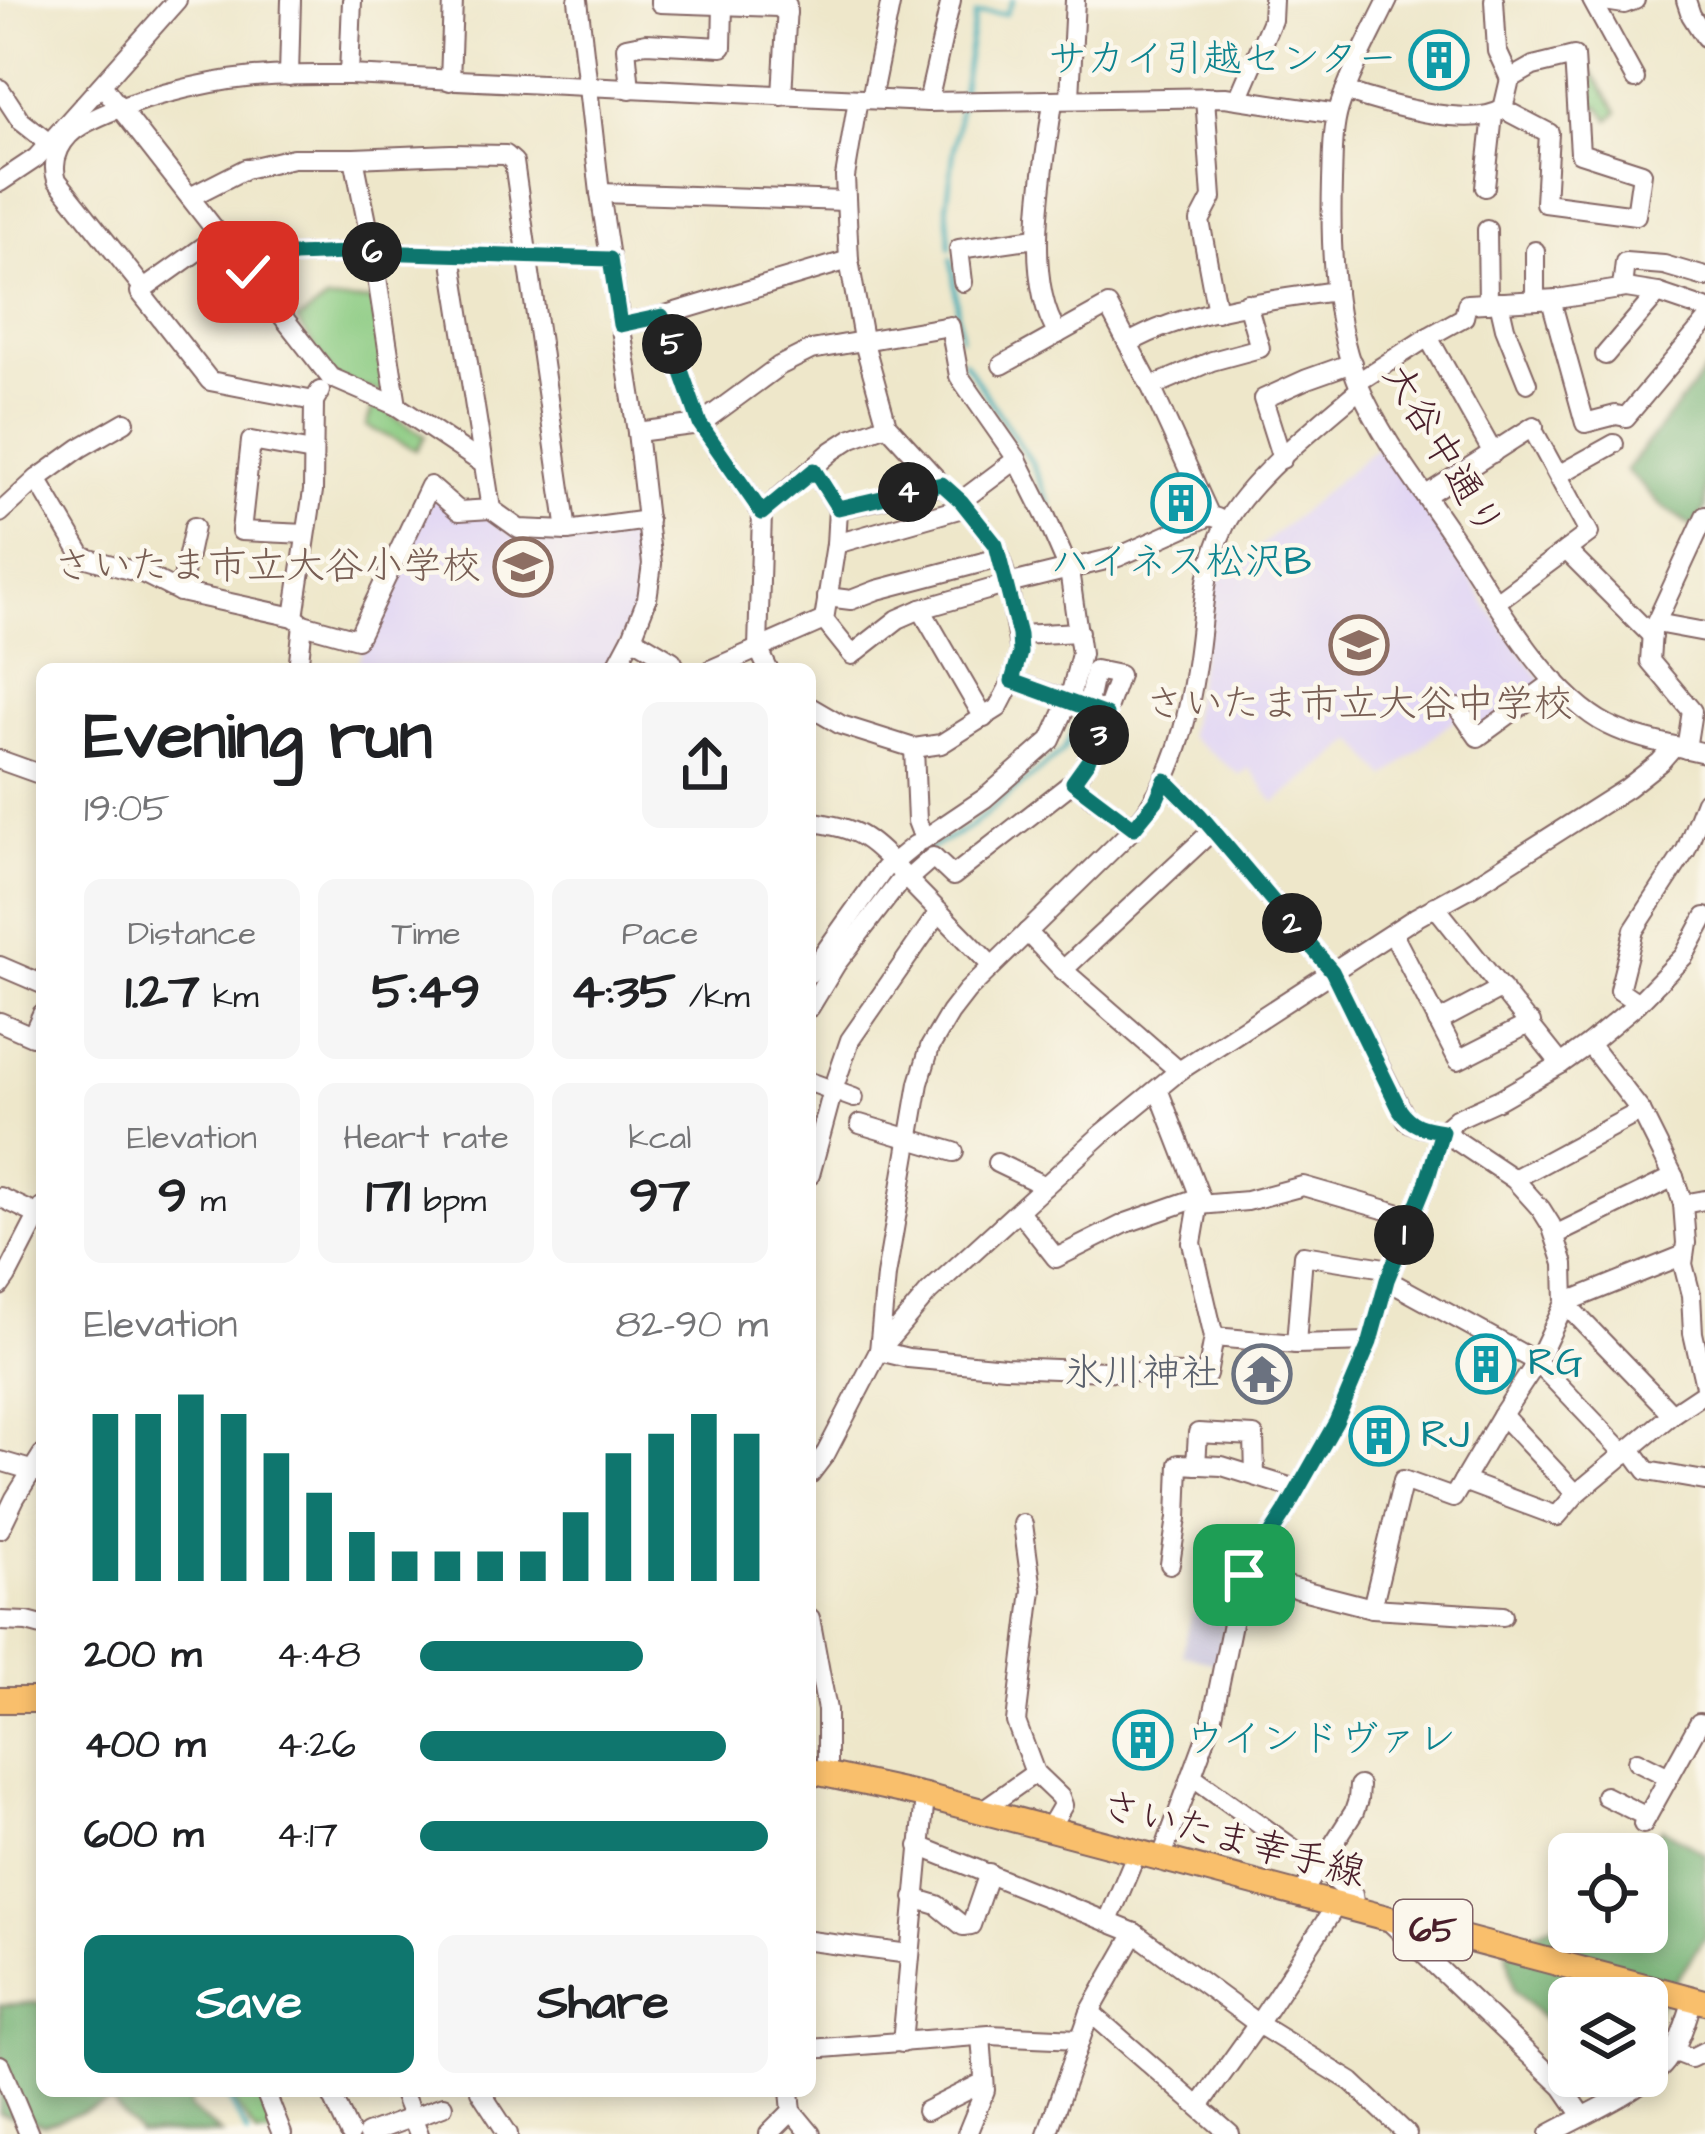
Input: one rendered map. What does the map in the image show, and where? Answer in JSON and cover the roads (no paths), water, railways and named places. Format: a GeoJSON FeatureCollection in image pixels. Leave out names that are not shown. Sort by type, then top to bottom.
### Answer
{"type":"FeatureCollection","features":[{"type":"Feature","properties":{"kind":"main road"},"geometry":{"type":"LineString","coordinates":[[0,1700],[36,1700]]}},
{"type":"Feature","properties":{"kind":"main road","name":"さいたま幸手線"},"geometry":{"type":"LineString","coordinates":[[819,1773],[1049,1828],[1699,2001]]}},
{"type":"Feature","properties":{"kind":"street"},"geometry":{"type":"LineString","coordinates":[[1,181],[36,158],[177,0]]}},
{"type":"Feature","properties":{"kind":"street"},"geometry":{"type":"LineString","coordinates":[[290,76],[291,0]]}},
{"type":"Feature","properties":{"kind":"street"},"geometry":{"type":"LineString","coordinates":[[349,76],[352,0]]}},
{"type":"Feature","properties":{"kind":"street"},"geometry":{"type":"LineString","coordinates":[[450,81],[453,0]]}},
{"type":"Feature","properties":{"kind":"street"},"geometry":{"type":"LineString","coordinates":[[578,0],[652,564],[646,599],[618,663]]}},
{"type":"Feature","properties":{"kind":"street"},"geometry":{"type":"LineString","coordinates":[[660,0],[787,6],[782,96]]}},
{"type":"Feature","properties":{"kind":"street"},"geometry":{"type":"LineString","coordinates":[[816,710],[841,724],[914,748],[940,744],[998,708],[1020,653],[996,545],[887,425],[863,339],[849,260],[845,177],[891,0]]}},
{"type":"Feature","properties":{"kind":"street"},"geometry":{"type":"LineString","coordinates":[[928,102],[950,0]]}},
{"type":"Feature","properties":{"kind":"street"},"geometry":{"type":"LineString","coordinates":[[1058,334],[1047,317],[1036,238],[1075,0]]}},
{"type":"Feature","properties":{"kind":"street"},"geometry":{"type":"LineString","coordinates":[[1238,99],[1272,20],[1273,0]]}},
{"type":"Feature","properties":{"kind":"street","name":"大谷中通り"},"geometry":{"type":"LineString","coordinates":[[1388,0],[1337,114],[1332,253],[1357,378],[1383,433],[1555,681],[1590,714],[1611,726],[1688,749]]}},
{"type":"Feature","properties":{"kind":"street"},"geometry":{"type":"LineString","coordinates":[[1494,0],[1497,51],[1510,79]]}},
{"type":"Feature","properties":{"kind":"street"},"geometry":{"type":"LineString","coordinates":[[1595,0],[1624,4],[1635,0]]}},
{"type":"Feature","properties":{"kind":"street"},"geometry":{"type":"LineString","coordinates":[[1595,0],[1635,79]]}},
{"type":"Feature","properties":{"kind":"street"},"geometry":{"type":"LineString","coordinates":[[1686,0],[1705,38]]}},
{"type":"Feature","properties":{"kind":"street"},"geometry":{"type":"LineString","coordinates":[[630,89],[626,47],[646,43],[722,47],[723,5]]}},
{"type":"Feature","properties":{"kind":"street"},"geometry":{"type":"LineString","coordinates":[[1346,91],[1388,105],[1463,117],[1498,112],[1550,133],[1545,203],[1636,215],[1642,173],[1580,153],[1574,56],[1533,66],[1510,79],[1498,112],[1485,187]]}},
{"type":"Feature","properties":{"kind":"street"},"geometry":{"type":"LineString","coordinates":[[144,289],[57,180],[52,166],[57,152],[77,127],[164,94],[255,77],[349,76],[928,102],[1205,97],[1337,114]]}},
{"type":"Feature","properties":{"kind":"street"},"geometry":{"type":"LineString","coordinates":[[102,85],[330,377],[397,406],[482,463]]}},
{"type":"Feature","properties":{"kind":"street"},"geometry":{"type":"LineString","coordinates":[[0,89],[21,121],[49,143]]}},
{"type":"Feature","properties":{"kind":"street"},"geometry":{"type":"LineString","coordinates":[[1205,97],[1212,198],[1200,220],[1216,312]]}},
{"type":"Feature","properties":{"kind":"street"},"geometry":{"type":"LineString","coordinates":[[190,196],[245,169],[293,158],[451,154],[506,155],[514,162],[567,531]]}},
{"type":"Feature","properties":{"kind":"street"},"geometry":{"type":"LineString","coordinates":[[354,158],[397,406]]}},
{"type":"Feature","properties":{"kind":"street"},"geometry":{"type":"LineString","coordinates":[[600,193],[845,201]]}},
{"type":"Feature","properties":{"kind":"street"},"geometry":{"type":"LineString","coordinates":[[1486,230],[1494,303],[1527,383]]}},
{"type":"Feature","properties":{"kind":"street"},"geometry":{"type":"LineString","coordinates":[[220,235],[140,292],[209,381],[314,400]]}},
{"type":"Feature","properties":{"kind":"street"},"geometry":{"type":"LineString","coordinates":[[963,282],[959,249],[1036,238]]}},
{"type":"Feature","properties":{"kind":"street"},"geometry":{"type":"LineString","coordinates":[[1535,251],[1543,300],[1585,423],[1626,417],[1705,323]]}},
{"type":"Feature","properties":{"kind":"street"},"geometry":{"type":"LineString","coordinates":[[248,272],[294,255],[373,252],[610,259]]}},
{"type":"Feature","properties":{"kind":"street"},"geometry":{"type":"LineString","coordinates":[[451,255],[491,509]]}},
{"type":"Feature","properties":{"kind":"street"},"geometry":{"type":"LineString","coordinates":[[620,325],[849,260]]}},
{"type":"Feature","properties":{"kind":"street"},"geometry":{"type":"LineString","coordinates":[[1622,288],[1625,262],[1664,265],[1705,277]]}},
{"type":"Feature","properties":{"kind":"street"},"geometry":{"type":"LineString","coordinates":[[814,470],[838,508],[824,620],[852,655],[898,619],[920,609],[1118,557],[1218,519],[1357,378],[1464,317],[1467,304],[1543,300],[1622,288],[1658,292],[1705,309]]}},
{"type":"Feature","properties":{"kind":"street"},"geometry":{"type":"LineString","coordinates":[[1129,344],[1147,333],[1247,303],[1336,291]]}},
{"type":"Feature","properties":{"kind":"street"},"geometry":{"type":"LineString","coordinates":[[1605,355],[1658,292]]}},
{"type":"Feature","properties":{"kind":"street"},"geometry":{"type":"LineString","coordinates":[[1150,387],[1212,361],[1260,348],[1247,303]]}},
{"type":"Feature","properties":{"kind":"street"},"geometry":{"type":"LineString","coordinates":[[879,1352],[886,1276],[909,1138],[930,1047],[950,1012],[992,966],[1156,801],[1186,723],[1204,580],[1218,519],[1108,306],[1001,365]]}},
{"type":"Feature","properties":{"kind":"street"},"geometry":{"type":"LineString","coordinates":[[662,316],[700,424],[762,513],[758,648],[766,663]]}},
{"type":"Feature","properties":{"kind":"street"},"geometry":{"type":"LineString","coordinates":[[637,432],[700,424],[779,366],[812,350],[950,326],[959,376],[1017,459],[1075,569],[1088,761],[1073,782],[953,876],[933,857],[901,872],[884,869],[816,965]]}},
{"type":"Feature","properties":{"kind":"street"},"geometry":{"type":"LineString","coordinates":[[1428,337],[1492,453]]}},
{"type":"Feature","properties":{"kind":"street"},"geometry":{"type":"LineString","coordinates":[[298,663],[298,621],[313,491],[314,400],[330,377]]}},
{"type":"Feature","properties":{"kind":"street"},"geometry":{"type":"LineString","coordinates":[[1282,459],[1263,399],[1307,379],[1357,378]]}},
{"type":"Feature","properties":{"kind":"street"},"geometry":{"type":"LineString","coordinates":[[0,513],[37,479],[125,422]]}},
{"type":"Feature","properties":{"kind":"street"},"geometry":{"type":"LineString","coordinates":[[762,513],[832,451],[887,425]]}},
{"type":"Feature","properties":{"kind":"street"},"geometry":{"type":"LineString","coordinates":[[1426,495],[1533,427],[1588,533],[1496,602]]}},
{"type":"Feature","properties":{"kind":"street"},"geometry":{"type":"LineString","coordinates":[[306,534],[241,531],[251,441],[313,452]]}},
{"type":"Feature","properties":{"kind":"street"},"geometry":{"type":"LineString","coordinates":[[1558,475],[1614,444]]}},
{"type":"Feature","properties":{"kind":"street"},"geometry":{"type":"LineString","coordinates":[[836,544],[963,504],[1017,459]]}},
{"type":"Feature","properties":{"kind":"street"},"geometry":{"type":"LineString","coordinates":[[37,479],[83,556],[144,574],[180,592],[357,639],[430,486],[459,511],[491,509],[519,529],[567,531],[648,520]]}},
{"type":"Feature","properties":{"kind":"street"},"geometry":{"type":"LineString","coordinates":[[838,508],[942,484]]}},
{"type":"Feature","properties":{"kind":"street"},"geometry":{"type":"LineString","coordinates":[[816,1466],[879,1352],[929,1292],[1101,1135],[1179,1071],[1627,788],[1660,762],[1688,749],[1692,711],[1650,661],[1653,630],[1705,516]]}},
{"type":"Feature","properties":{"kind":"street"},"geometry":{"type":"LineString","coordinates":[[180,592],[194,527]]}},
{"type":"Feature","properties":{"kind":"street"},"geometry":{"type":"LineString","coordinates":[[1566,550],[1653,630],[1705,632]]}},
{"type":"Feature","properties":{"kind":"street"},"geometry":{"type":"LineString","coordinates":[[827,598],[851,600],[999,558]]}},
{"type":"Feature","properties":{"kind":"street"},"geometry":{"type":"LineString","coordinates":[[920,609],[984,718]]}},
{"type":"Feature","properties":{"kind":"street"},"geometry":{"type":"LineString","coordinates":[[725,663],[824,620]]}},
{"type":"Feature","properties":{"kind":"street"},"geometry":{"type":"LineString","coordinates":[[1019,635],[1078,632]]}},
{"type":"Feature","properties":{"kind":"street"},"geometry":{"type":"LineString","coordinates":[[632,638],[673,663]]}},
{"type":"Feature","properties":{"kind":"street"},"geometry":{"type":"LineString","coordinates":[[1012,681],[1085,707]]}},
{"type":"Feature","properties":{"kind":"street"},"geometry":{"type":"LineString","coordinates":[[1458,708],[1478,737],[1555,681]]}},
{"type":"Feature","properties":{"kind":"street"},"geometry":{"type":"LineString","coordinates":[[816,997],[920,842],[985,798],[1085,707]]}},
{"type":"Feature","properties":{"kind":"street"},"geometry":{"type":"LineString","coordinates":[[914,748],[920,842]]}},
{"type":"Feature","properties":{"kind":"street"},"geometry":{"type":"LineString","coordinates":[[0,760],[36,773]]}},
{"type":"Feature","properties":{"kind":"street"},"geometry":{"type":"LineString","coordinates":[[1165,780],[1332,971],[1408,1121],[1442,1131],[1514,1179],[1540,1209],[1564,1264],[1565,1304],[1537,1362],[1453,1498],[1402,1480],[1372,1607]]}},
{"type":"Feature","properties":{"kind":"street"},"geometry":{"type":"LineString","coordinates":[[1073,782],[1134,828]]}},
{"type":"Feature","properties":{"kind":"street"},"geometry":{"type":"LineString","coordinates":[[1638,1003],[1619,990],[1634,930],[1686,850],[1705,801]]}},
{"type":"Feature","properties":{"kind":"street"},"geometry":{"type":"LineString","coordinates":[[816,822],[845,828],[872,841],[992,966]]}},
{"type":"Feature","properties":{"kind":"street"},"geometry":{"type":"LineString","coordinates":[[1063,970],[1213,830]]}},
{"type":"Feature","properties":{"kind":"street"},"geometry":{"type":"LineString","coordinates":[[1435,906],[1561,1064]]}},
{"type":"Feature","properties":{"kind":"street"},"geometry":{"type":"LineString","coordinates":[[816,1153],[844,1056],[859,1025],[939,912]]}},
{"type":"Feature","properties":{"kind":"street"},"geometry":{"type":"LineString","coordinates":[[1108,1921],[1192,1776],[1212,1721],[1240,1584],[1336,1422],[1370,1342],[1389,1274],[1442,1131],[1588,1044],[1684,956],[1705,917]]}},
{"type":"Feature","properties":{"kind":"street"},"geometry":{"type":"LineString","coordinates":[[1027,932],[1063,970],[1179,1071]]}},
{"type":"Feature","properties":{"kind":"street"},"geometry":{"type":"LineString","coordinates":[[1393,934],[1457,1060],[1531,1023]]}},
{"type":"Feature","properties":{"kind":"street"},"geometry":{"type":"LineString","coordinates":[[0,966],[36,981]]}},
{"type":"Feature","properties":{"kind":"street"},"geometry":{"type":"LineString","coordinates":[[1438,1022],[1502,988]]}},
{"type":"Feature","properties":{"kind":"street"},"geometry":{"type":"LineString","coordinates":[[0,1022],[32,1036],[36,1027]]}},
{"type":"Feature","properties":{"kind":"street"},"geometry":{"type":"LineString","coordinates":[[1463,1481],[1557,1516],[1576,1494],[1672,1414],[1703,1395],[1683,1264],[1698,1206],[1674,1177],[1641,1111],[1588,1044]]}},
{"type":"Feature","properties":{"kind":"street"},"geometry":{"type":"LineString","coordinates":[[816,1084],[854,1098]]}},
{"type":"Feature","properties":{"kind":"street"},"geometry":{"type":"LineString","coordinates":[[879,1352],[1005,1366],[1207,1375],[1214,1337],[1192,1243],[1200,1201],[1158,1089]]}},
{"type":"Feature","properties":{"kind":"street"},"geometry":{"type":"LineString","coordinates":[[1514,1179],[1641,1111]]}},
{"type":"Feature","properties":{"kind":"street"},"geometry":{"type":"LineString","coordinates":[[860,1124],[954,1152]]}},
{"type":"Feature","properties":{"kind":"street"},"geometry":{"type":"LineString","coordinates":[[997,1163],[1045,1186]]}},
{"type":"Feature","properties":{"kind":"street"},"geometry":{"type":"LineString","coordinates":[[1555,1235],[1674,1177]]}},
{"type":"Feature","properties":{"kind":"street"},"geometry":{"type":"LineString","coordinates":[[1019,1211],[1056,1258],[1126,1222],[1200,1201],[1246,1201],[1303,1186],[1411,1217]]}},
{"type":"Feature","properties":{"kind":"street"},"geometry":{"type":"LineString","coordinates":[[0,1197],[36,1210]]}},
{"type":"Feature","properties":{"kind":"street"},"geometry":{"type":"LineString","coordinates":[[0,1286],[36,1219]]}},
{"type":"Feature","properties":{"kind":"street"},"geometry":{"type":"LineString","coordinates":[[1565,1304],[1684,1255]]}},
{"type":"Feature","properties":{"kind":"street"},"geometry":{"type":"LineString","coordinates":[[1296,1344],[1303,1256],[1389,1274],[1537,1362],[1647,1471],[1705,1481]]}},
{"type":"Feature","properties":{"kind":"street"},"geometry":{"type":"LineString","coordinates":[[1565,1304],[1672,1414]]}},
{"type":"Feature","properties":{"kind":"street"},"geometry":{"type":"LineString","coordinates":[[1214,1337],[1296,1344],[1370,1342]]}},
{"type":"Feature","properties":{"kind":"street"},"geometry":{"type":"LineString","coordinates":[[1502,1415],[1576,1494]]}},
{"type":"Feature","properties":{"kind":"street"},"geometry":{"type":"LineString","coordinates":[[1196,1465],[1198,1433],[1254,1436],[1255,1476]]}},
{"type":"Feature","properties":{"kind":"street"},"geometry":{"type":"LineString","coordinates":[[0,1460],[36,1466]]}},
{"type":"Feature","properties":{"kind":"street"},"geometry":{"type":"LineString","coordinates":[[1170,1564],[1178,1464],[1222,1466],[1296,1489]]}},
{"type":"Feature","properties":{"kind":"street"},"geometry":{"type":"LineString","coordinates":[[0,1529],[36,1469]]}},
{"type":"Feature","properties":{"kind":"street"},"geometry":{"type":"LineString","coordinates":[[1023,1524],[1032,1589],[1016,1722],[1035,1773],[1063,1805],[1049,1828]]}},
{"type":"Feature","properties":{"kind":"street"},"geometry":{"type":"LineString","coordinates":[[1244,1575],[1372,1607],[1503,1616]]}},
{"type":"Feature","properties":{"kind":"street"},"geometry":{"type":"LineString","coordinates":[[0,1621],[36,1624]]}},
{"type":"Feature","properties":{"kind":"street"},"geometry":{"type":"LineString","coordinates":[[816,1664],[827,1710],[819,1773]]}},
{"type":"Feature","properties":{"kind":"street"},"geometry":{"type":"LineString","coordinates":[[1605,1796],[1645,1820],[1698,1736]]}},
{"type":"Feature","properties":{"kind":"street"},"geometry":{"type":"LineString","coordinates":[[1637,1761],[1669,1777]]}},
{"type":"Feature","properties":{"kind":"street"},"geometry":{"type":"LineString","coordinates":[[981,1811],[1035,1773]]}},
{"type":"Feature","properties":{"kind":"street"},"geometry":{"type":"LineString","coordinates":[[1192,1776],[1353,1894],[1200,2105]]}},
{"type":"Feature","properties":{"kind":"street"},"geometry":{"type":"LineString","coordinates":[[1300,1895],[1354,1812],[1359,1786]]}},
{"type":"Feature","properties":{"kind":"street"},"geometry":{"type":"LineString","coordinates":[[902,2043],[925,1796]]}},
{"type":"Feature","properties":{"kind":"street"},"geometry":{"type":"LineString","coordinates":[[919,1846],[1135,1933],[1258,2024],[1352,2082],[1407,2134]]}},
{"type":"Feature","properties":{"kind":"street"},"geometry":{"type":"LineString","coordinates":[[914,1898],[937,1905],[962,1926],[971,1925],[989,1873]]}},
{"type":"Feature","properties":{"kind":"street"},"geometry":{"type":"LineString","coordinates":[[1385,1917],[1563,2087],[1584,2123]]}},
{"type":"Feature","properties":{"kind":"street"},"geometry":{"type":"LineString","coordinates":[[1047,2134],[1090,2012],[1135,1933]]}},
{"type":"Feature","properties":{"kind":"street"},"geometry":{"type":"LineString","coordinates":[[816,1942],[909,1954]]}},
{"type":"Feature","properties":{"kind":"street"},"geometry":{"type":"LineString","coordinates":[[1550,2134],[1584,2123],[1663,2066],[1699,2001]]}},
{"type":"Feature","properties":{"kind":"street"},"geometry":{"type":"LineString","coordinates":[[1090,2012],[1230,2134]]}},
{"type":"Feature","properties":{"kind":"street"},"geometry":{"type":"LineString","coordinates":[[816,2049],[981,2036],[1079,2039]]}},
{"type":"Feature","properties":{"kind":"street"},"geometry":{"type":"LineString","coordinates":[[967,2134],[985,2090],[981,2036]]}},
{"type":"Feature","properties":{"kind":"street"},"geometry":{"type":"LineString","coordinates":[[1673,2051],[1691,2058],[1705,2051]]}},
{"type":"Feature","properties":{"kind":"street"},"geometry":{"type":"LineString","coordinates":[[0,2065],[29,2134]]}},
{"type":"Feature","properties":{"kind":"street"},"geometry":{"type":"LineString","coordinates":[[926,2111],[984,2082]]}},
{"type":"Feature","properties":{"kind":"street"},"geometry":{"type":"LineString","coordinates":[[267,2097],[282,2134]]}},
{"type":"Feature","properties":{"kind":"street"},"geometry":{"type":"LineString","coordinates":[[333,2097],[350,2134]]}},
{"type":"Feature","properties":{"kind":"street"},"geometry":{"type":"LineString","coordinates":[[404,2097],[415,2126]]}},
{"type":"Feature","properties":{"kind":"street"},"geometry":{"type":"LineString","coordinates":[[484,2097],[508,2134]]}},
{"type":"Feature","properties":{"kind":"street"},"geometry":{"type":"LineString","coordinates":[[769,2134],[791,2101],[812,2134]]}},
{"type":"Feature","properties":{"kind":"street"},"geometry":{"type":"LineString","coordinates":[[367,2134],[415,2126],[443,2106]]}},
{"type":"Feature","properties":{"kind":"waterway"},"geometry":{"type":"LineString","coordinates":[[962,93],[975,15],[1006,14],[1013,0]]}},
{"type":"Feature","properties":{"kind":"waterway"},"geometry":{"type":"LineString","coordinates":[[950,248],[947,203],[960,104]]}},
{"type":"Feature","properties":{"kind":"waterway"},"geometry":{"type":"LineString","coordinates":[[951,259],[961,337]]}},
{"type":"Feature","properties":{"kind":"waterway"},"geometry":{"type":"LineString","coordinates":[[964,361],[1032,463],[1050,505]]}},
{"type":"Feature","properties":{"kind":"waterway"},"geometry":{"type":"LineString","coordinates":[[1078,571],[1090,666]]}},
{"type":"Feature","properties":{"kind":"waterway"},"geometry":{"type":"LineString","coordinates":[[912,859],[970,827],[1064,750],[1081,712]]}},
{"type":"Feature","properties":{"kind":"waterway"},"geometry":{"type":"LineString","coordinates":[[229,2097],[248,2134]]}},
{"type":"Feature","properties":{"kind":"place","name":"サカイ引越センター"},"geometry":{"type":"Point","coordinates":[1439,60]}},
{"type":"Feature","properties":{"kind":"place","name":"ハイネス松沢B"},"geometry":{"type":"Point","coordinates":[1181,503]}},
{"type":"Feature","properties":{"kind":"place","name":"さいたま市立大谷小学校"},"geometry":{"type":"Point","coordinates":[523,567]}},
{"type":"Feature","properties":{"kind":"place","name":"さいたま市立大谷中学校"},"geometry":{"type":"Point","coordinates":[1359,645]}},
{"type":"Feature","properties":{"kind":"place","name":"RG"},"geometry":{"type":"Point","coordinates":[1486,1364]}},
{"type":"Feature","properties":{"kind":"place","name":"氷川神社"},"geometry":{"type":"Point","coordinates":[1262,1374]}},
{"type":"Feature","properties":{"kind":"place","name":"RJ"},"geometry":{"type":"Point","coordinates":[1379,1436]}},
{"type":"Feature","properties":{"kind":"place","name":"ウインドヴァレ"},"geometry":{"type":"Point","coordinates":[1143,1740]}}]}
